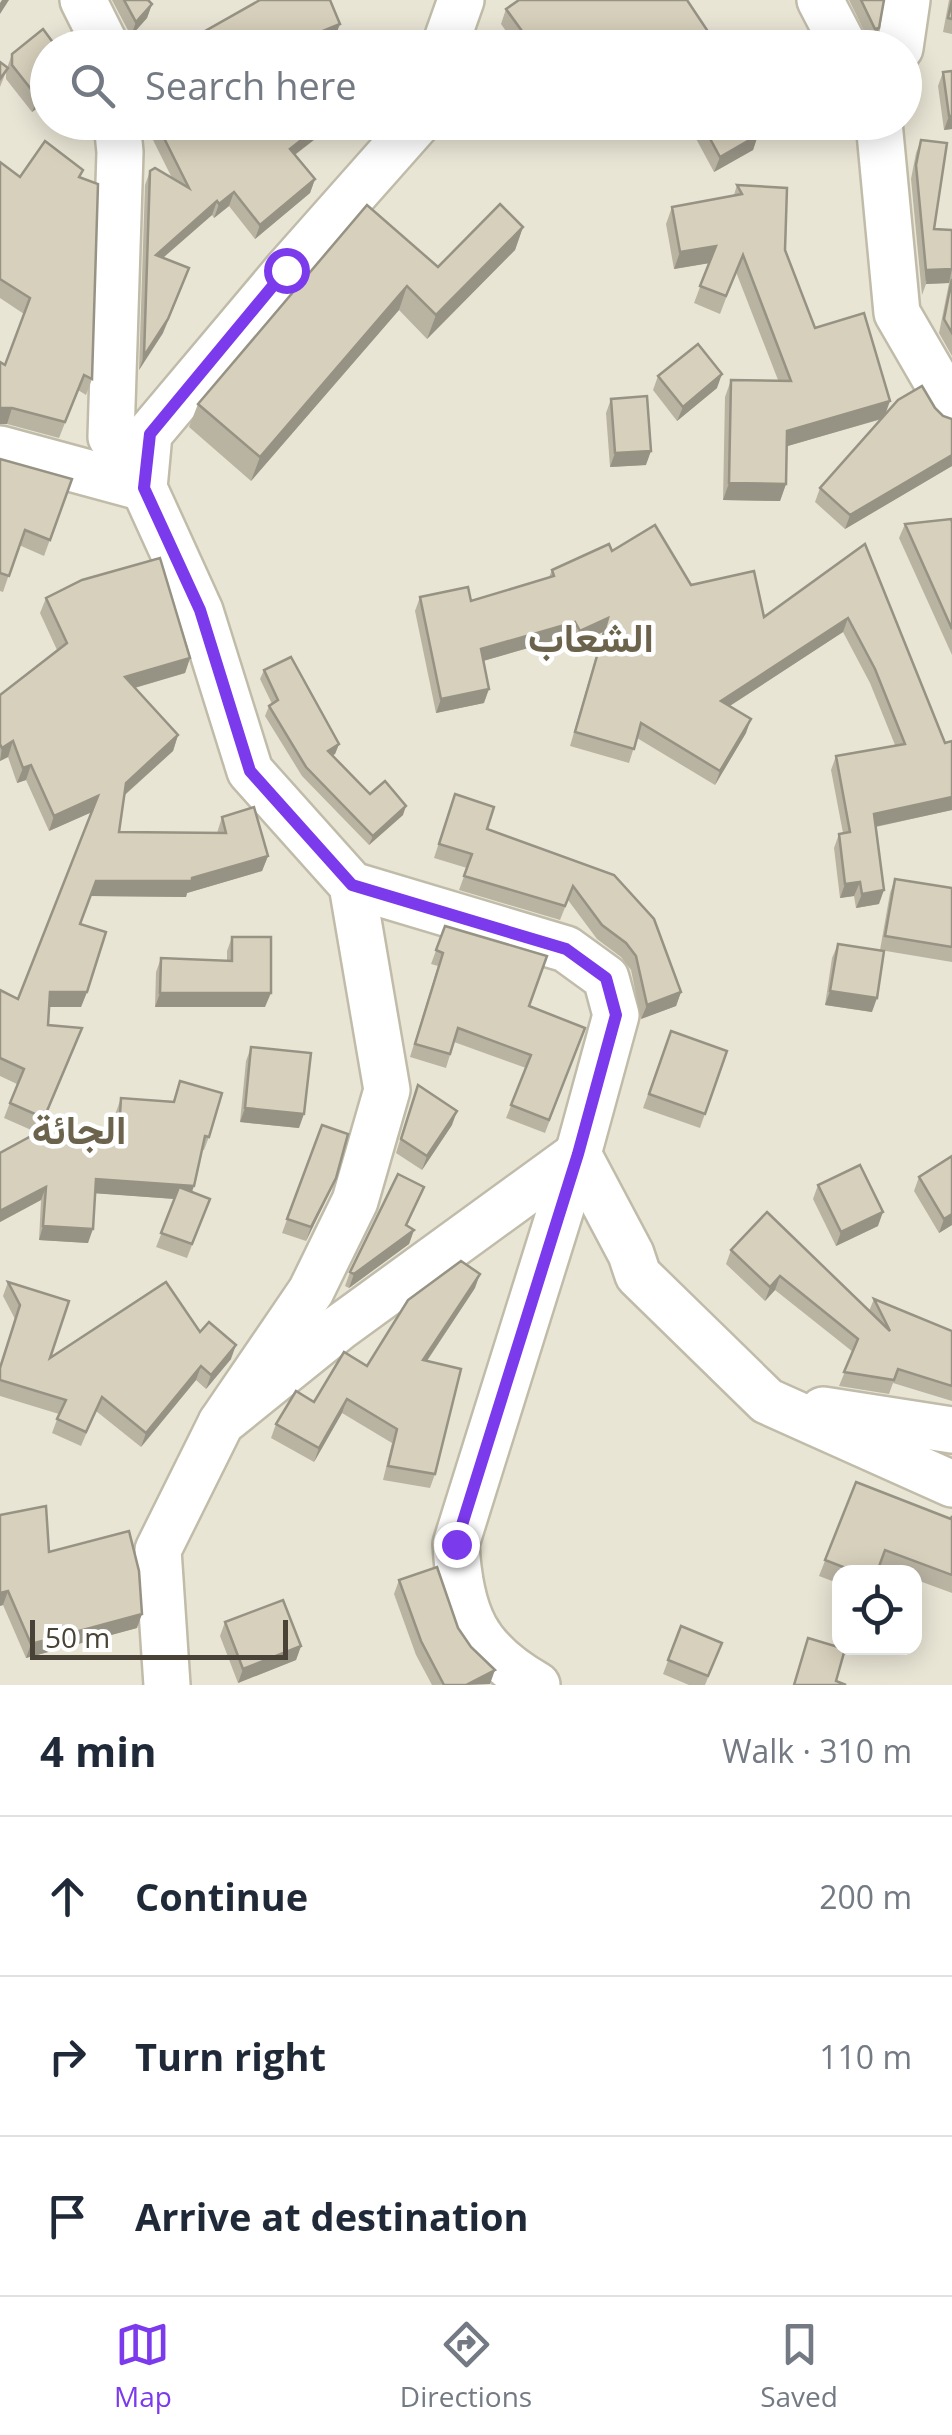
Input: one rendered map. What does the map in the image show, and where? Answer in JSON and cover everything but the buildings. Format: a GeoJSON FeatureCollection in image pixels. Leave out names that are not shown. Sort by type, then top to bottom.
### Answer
{"type":"FeatureCollection","features":[{"type":"Feature","properties":{"kind":"street"},"geometry":{"type":"LineString","coordinates":[[83,0],[98,30]]}},
{"type":"Feature","properties":{"kind":"street"},"geometry":{"type":"LineString","coordinates":[[450,30],[461,0]]}},
{"type":"Feature","properties":{"kind":"street"},"geometry":{"type":"LineString","coordinates":[[820,0],[836,30]]}},
{"type":"Feature","properties":{"kind":"street"},"geometry":{"type":"LineString","coordinates":[[903,30],[907,0]]}},
{"type":"Feature","properties":{"kind":"street"},"geometry":{"type":"LineString","coordinates":[[119,140],[112,437],[144,488],[200,610],[250,771],[352,885],[566,949],[606,978],[616,1015],[578,1154],[456,1544],[458,1579],[477,1636],[504,1667],[536,1685]]}},
{"type":"Feature","properties":{"kind":"street"},"geometry":{"type":"LineString","coordinates":[[144,488],[150,434],[286,270],[402,140]]}},
{"type":"Feature","properties":{"kind":"street"},"geometry":{"type":"LineString","coordinates":[[883,140],[897,313],[952,408]]}},
{"type":"Feature","properties":{"kind":"street"},"geometry":{"type":"LineString","coordinates":[[0,449],[144,488]]}},
{"type":"Feature","properties":{"kind":"street"},"geometry":{"type":"LineString","coordinates":[[167,1685],[158,1550],[221,1423],[320,1272],[355,1201],[387,1090],[352,885]]}},
{"type":"Feature","properties":{"kind":"street"},"geometry":{"type":"LineString","coordinates":[[578,1154],[638,1275],[767,1401],[952,1484]]}},
{"type":"Feature","properties":{"kind":"street"},"geometry":{"type":"LineString","coordinates":[[221,1423],[340,1327],[578,1154]]}},
{"type":"Feature","properties":{"kind":"street"},"geometry":{"type":"LineString","coordinates":[[767,1401],[952,1430]]}},
{"type":"Feature","properties":{"kind":"shaded area"},"geometry":{"type":"Polygon","coordinates":[[[0,0],[952,0],[952,1685],[0,1685],[0,0]]]}},
{"type":"Feature","properties":{"kind":"district","name":"الشعاب"},"geometry":{"type":"Point","coordinates":[591,638]}},
{"type":"Feature","properties":{"kind":"district","name":"الجائة"},"geometry":{"type":"Point","coordinates":[79,1130]}},
{"type":"Feature","properties":{"kind":"route"},"geometry":{"type":"LineString","coordinates":[[286,270],[150,434],[144,488],[200,610],[250,771],[352,885],[566,949],[606,978],[616,1015],[578,1154],[456,1544]]}}]}
